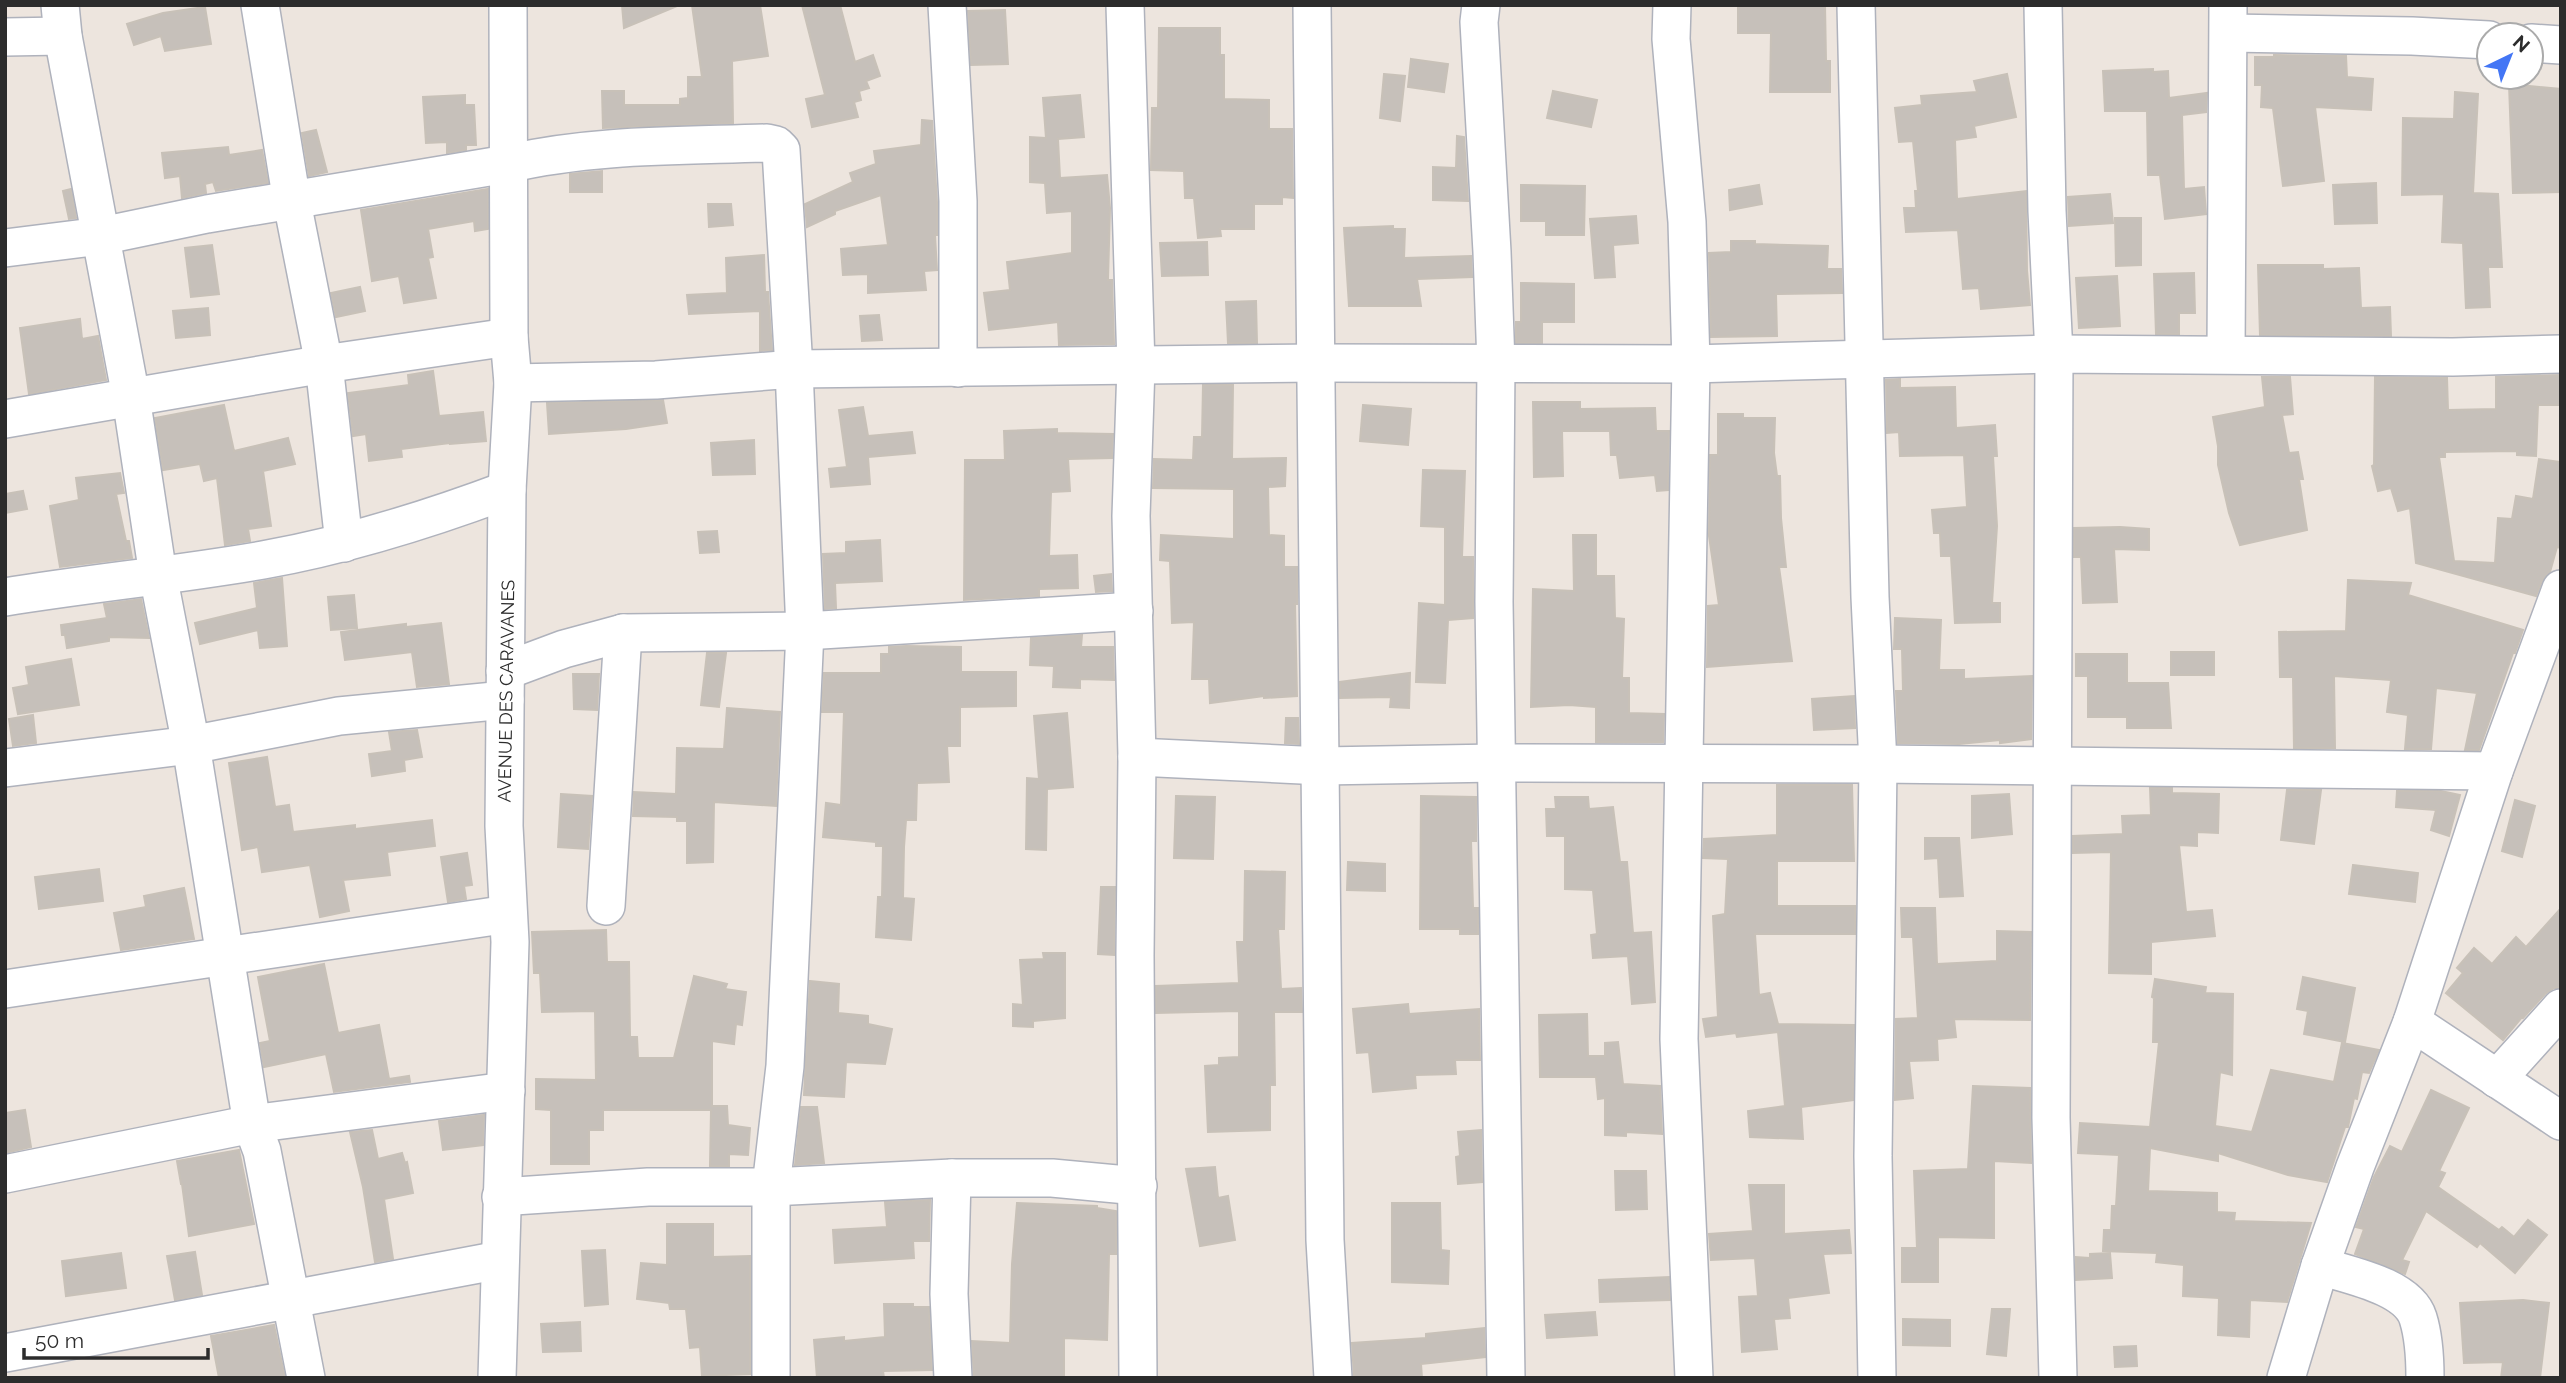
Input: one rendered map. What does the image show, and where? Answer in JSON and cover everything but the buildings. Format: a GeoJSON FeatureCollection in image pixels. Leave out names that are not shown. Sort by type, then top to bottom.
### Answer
{"type":"FeatureCollection","features":[{"type":"Feature","properties":{"kind":"street"},"geometry":{"type":"LineString","coordinates":[[260,5],[292,202],[324,365],[344,543]]}},
{"type":"Feature","properties":{"kind":"street","name":"AVENUE DES CARAVANES"},"geometry":{"type":"LineString","coordinates":[[497,1378],[510,942],[504,825],[507,490],[513,383],[509,337],[508,5]]}},
{"type":"Feature","properties":{"kind":"street"},"geometry":{"type":"LineString","coordinates":[[947,5],[958,201],[958,368]]}},
{"type":"Feature","properties":{"kind":"street"},"geometry":{"type":"LineString","coordinates":[[1125,5],[1136,366],[1131,516],[1137,757],[1138,1378]]}},
{"type":"Feature","properties":{"kind":"street"},"geometry":{"type":"LineString","coordinates":[[1312,5],[1325,1240],[1333,1378]]}},
{"type":"Feature","properties":{"kind":"street"},"geometry":{"type":"LineString","coordinates":[[1480,5],[1496,364],[1494,602],[1506,1378]]}},
{"type":"Feature","properties":{"kind":"street"},"geometry":{"type":"LineString","coordinates":[[1672,5],[1671,40],[1687,222],[1691,364],[1679,1039],[1694,1378]]}},
{"type":"Feature","properties":{"kind":"street"},"geometry":{"type":"LineString","coordinates":[[1856,5],[1870,597],[1878,764],[1873,1156],[1877,1378]]}},
{"type":"Feature","properties":{"kind":"street"},"geometry":{"type":"LineString","coordinates":[[2043,5],[2047,211],[2054,354],[2051,1118],[2058,1378]]}},
{"type":"Feature","properties":{"kind":"street"},"geometry":{"type":"LineString","coordinates":[[2226,354],[2229,19],[2411,21],[2475,37]]}},
{"type":"Feature","properties":{"kind":"street"},"geometry":{"type":"LineString","coordinates":[[5,37],[61,21],[131,397],[158,575],[191,745],[252,1124],[262,1151],[306,1378]]}},
{"type":"Feature","properties":{"kind":"street"},"geometry":{"type":"LineString","coordinates":[[5,248],[101,236],[207,214],[292,202],[542,156],[594,150],[776,145],[781,150],[805,631],[785,1066],[771,1186],[771,1378]]}},
{"type":"Feature","properties":{"kind":"street"},"geometry":{"type":"LineString","coordinates":[[5,419],[509,337]]}},
{"type":"Feature","properties":{"kind":"street"},"geometry":{"type":"LineString","coordinates":[[513,383],[656,380],[794,369],[1316,363],[1691,364],[2054,354],[2453,357],[2561,354]]}},
{"type":"Feature","properties":{"kind":"street"},"geometry":{"type":"LineString","coordinates":[[5,597],[263,560],[344,543],[429,520],[507,490]]}},
{"type":"Feature","properties":{"kind":"street"},"geometry":{"type":"LineString","coordinates":[[2286,1378],[2320,1266],[2355,1167],[2412,1022],[2494,771],[2561,589]]}},
{"type":"Feature","properties":{"kind":"street"},"geometry":{"type":"LineString","coordinates":[[5,768],[191,745],[505,685],[564,649],[623,633],[805,631],[1134,611]]}},
{"type":"Feature","properties":{"kind":"street"},"geometry":{"type":"LineString","coordinates":[[606,906],[623,633]]}},
{"type":"Feature","properties":{"kind":"street"},"geometry":{"type":"LineString","coordinates":[[1137,757],[1322,766],[1683,763],[2494,771]]}},
{"type":"Feature","properties":{"kind":"street"},"geometry":{"type":"LineString","coordinates":[[5,989],[508,914]]}},
{"type":"Feature","properties":{"kind":"street"},"geometry":{"type":"LineString","coordinates":[[2497,1079],[2561,1008]]}},
{"type":"Feature","properties":{"kind":"street"},"geometry":{"type":"LineString","coordinates":[[2412,1022],[2561,1121]]}},
{"type":"Feature","properties":{"kind":"street"},"geometry":{"type":"LineString","coordinates":[[5,1174],[252,1124],[506,1091]]}},
{"type":"Feature","properties":{"kind":"street"},"geometry":{"type":"LineString","coordinates":[[501,1197],[648,1187],[771,1186],[952,1178],[1052,1178],[1138,1186]]}},
{"type":"Feature","properties":{"kind":"street"},"geometry":{"type":"LineString","coordinates":[[952,1178],[949,1294],[953,1378]]}},
{"type":"Feature","properties":{"kind":"street"},"geometry":{"type":"LineString","coordinates":[[5,1353],[500,1260]]}},
{"type":"Feature","properties":{"kind":"street"},"geometry":{"type":"LineString","coordinates":[[2320,1266],[2384,1286],[2404,1298],[2418,1315],[2425,1378]]}}]}
